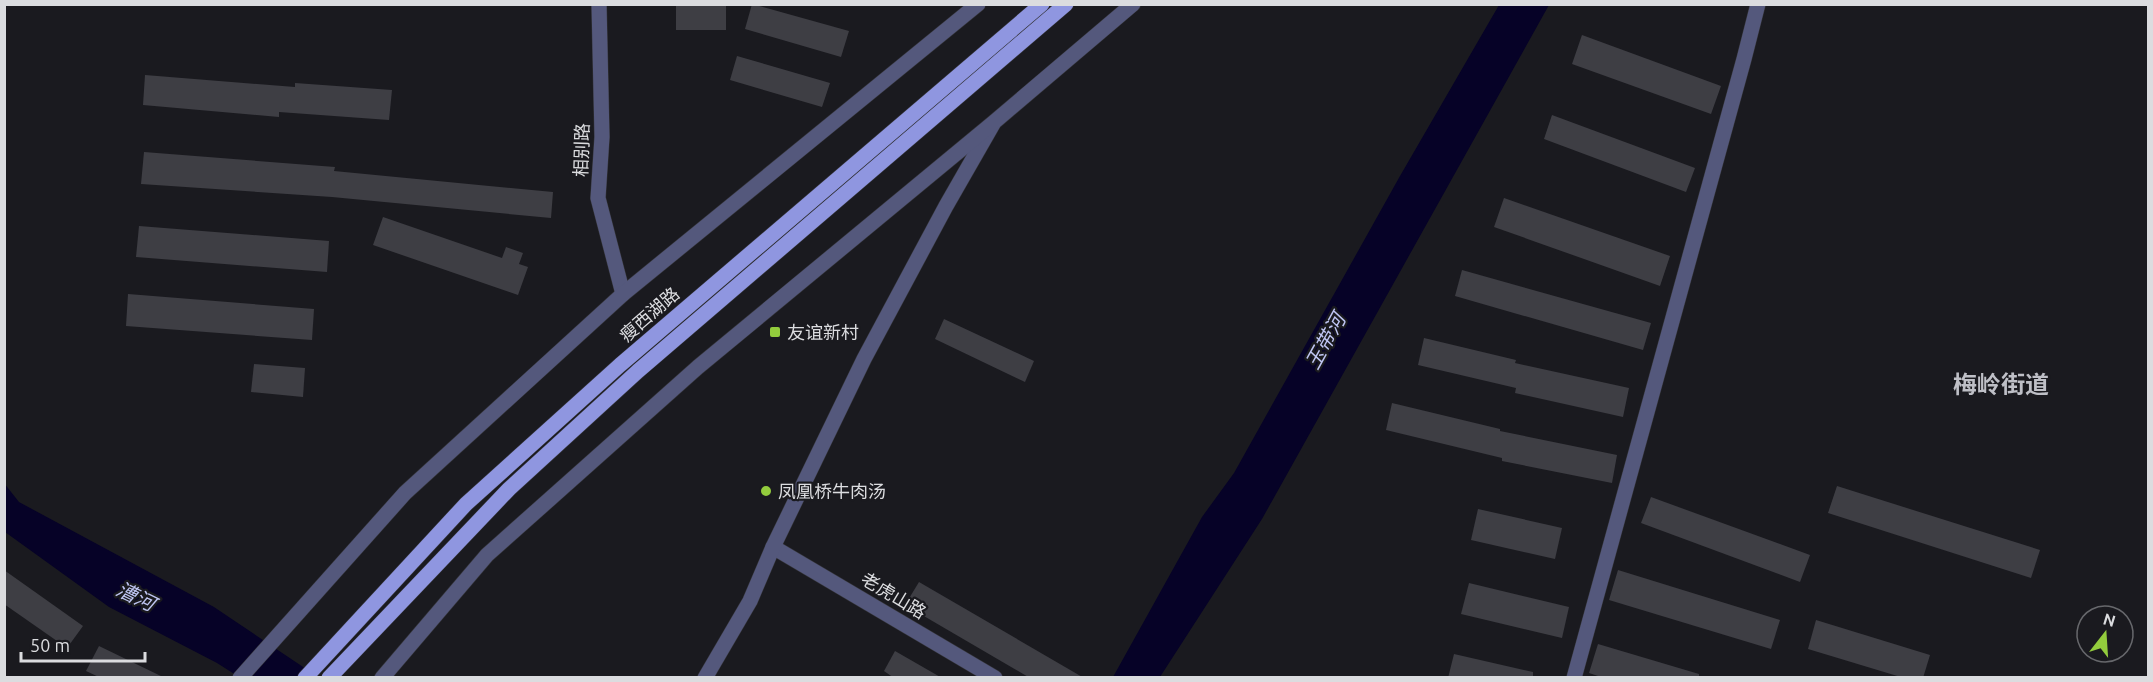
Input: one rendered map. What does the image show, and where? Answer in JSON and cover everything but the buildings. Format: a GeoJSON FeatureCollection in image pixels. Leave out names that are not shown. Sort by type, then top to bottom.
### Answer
{"type":"FeatureCollection","features":[{"type":"Feature","properties":{"kind":"main road","name":"瘦西湖路"},"geometry":{"type":"LineString","coordinates":[[305,678],[474,497],[629,357],[1042,4]]}},
{"type":"Feature","properties":{"kind":"main road","name":"瘦西湖路"},"geometry":{"type":"LineString","coordinates":[[329,678],[509,489],[638,371],[1066,4]]}},
{"type":"Feature","properties":{"kind":"street","name":"相别路"},"geometry":{"type":"LineString","coordinates":[[599,4],[602,137],[598,198],[623,294]]}},
{"type":"Feature","properties":{"kind":"street"},"geometry":{"type":"LineString","coordinates":[[240,678],[405,493],[623,294],[978,4]]}},
{"type":"Feature","properties":{"kind":"street"},"geometry":{"type":"LineString","coordinates":[[382,678],[487,555],[698,367],[1133,4]]}},
{"type":"Feature","properties":{"kind":"street"},"geometry":{"type":"LineString","coordinates":[[1574,678],[1758,4]]}},
{"type":"Feature","properties":{"kind":"street"},"geometry":{"type":"LineString","coordinates":[[705,678],[750,601],[773,547],[864,359],[993,123]]}},
{"type":"Feature","properties":{"kind":"street","name":"老虎山路"},"geometry":{"type":"LineString","coordinates":[[773,547],[995,678]]}},
{"type":"Feature","properties":{"kind":"water","name":"玉带河"},"geometry":{"type":"Polygon","coordinates":[[[1499,5],[1549,5],[1262,519],[1160,677],[1113,677],[1202,517],[1234,473],[1400,176],[1499,5]]]}},
{"type":"Feature","properties":{"kind":"water","name":"漕河"},"geometry":{"type":"Polygon","coordinates":[[[4,483],[19,502],[214,607],[318,677],[239,677],[217,663],[109,607],[5,532],[4,483]]]}},
{"type":"Feature","properties":{"kind":"place","name":"友谊新村"},"geometry":{"type":"Point","coordinates":[775,332]}},
{"type":"Feature","properties":{"kind":"place","name":"凤凰桥牛肉汤"},"geometry":{"type":"Point","coordinates":[766,491]}},
{"type":"Feature","properties":{"kind":"district","name":"梅岭街道"},"geometry":{"type":"Point","coordinates":[2001,384]}}]}
